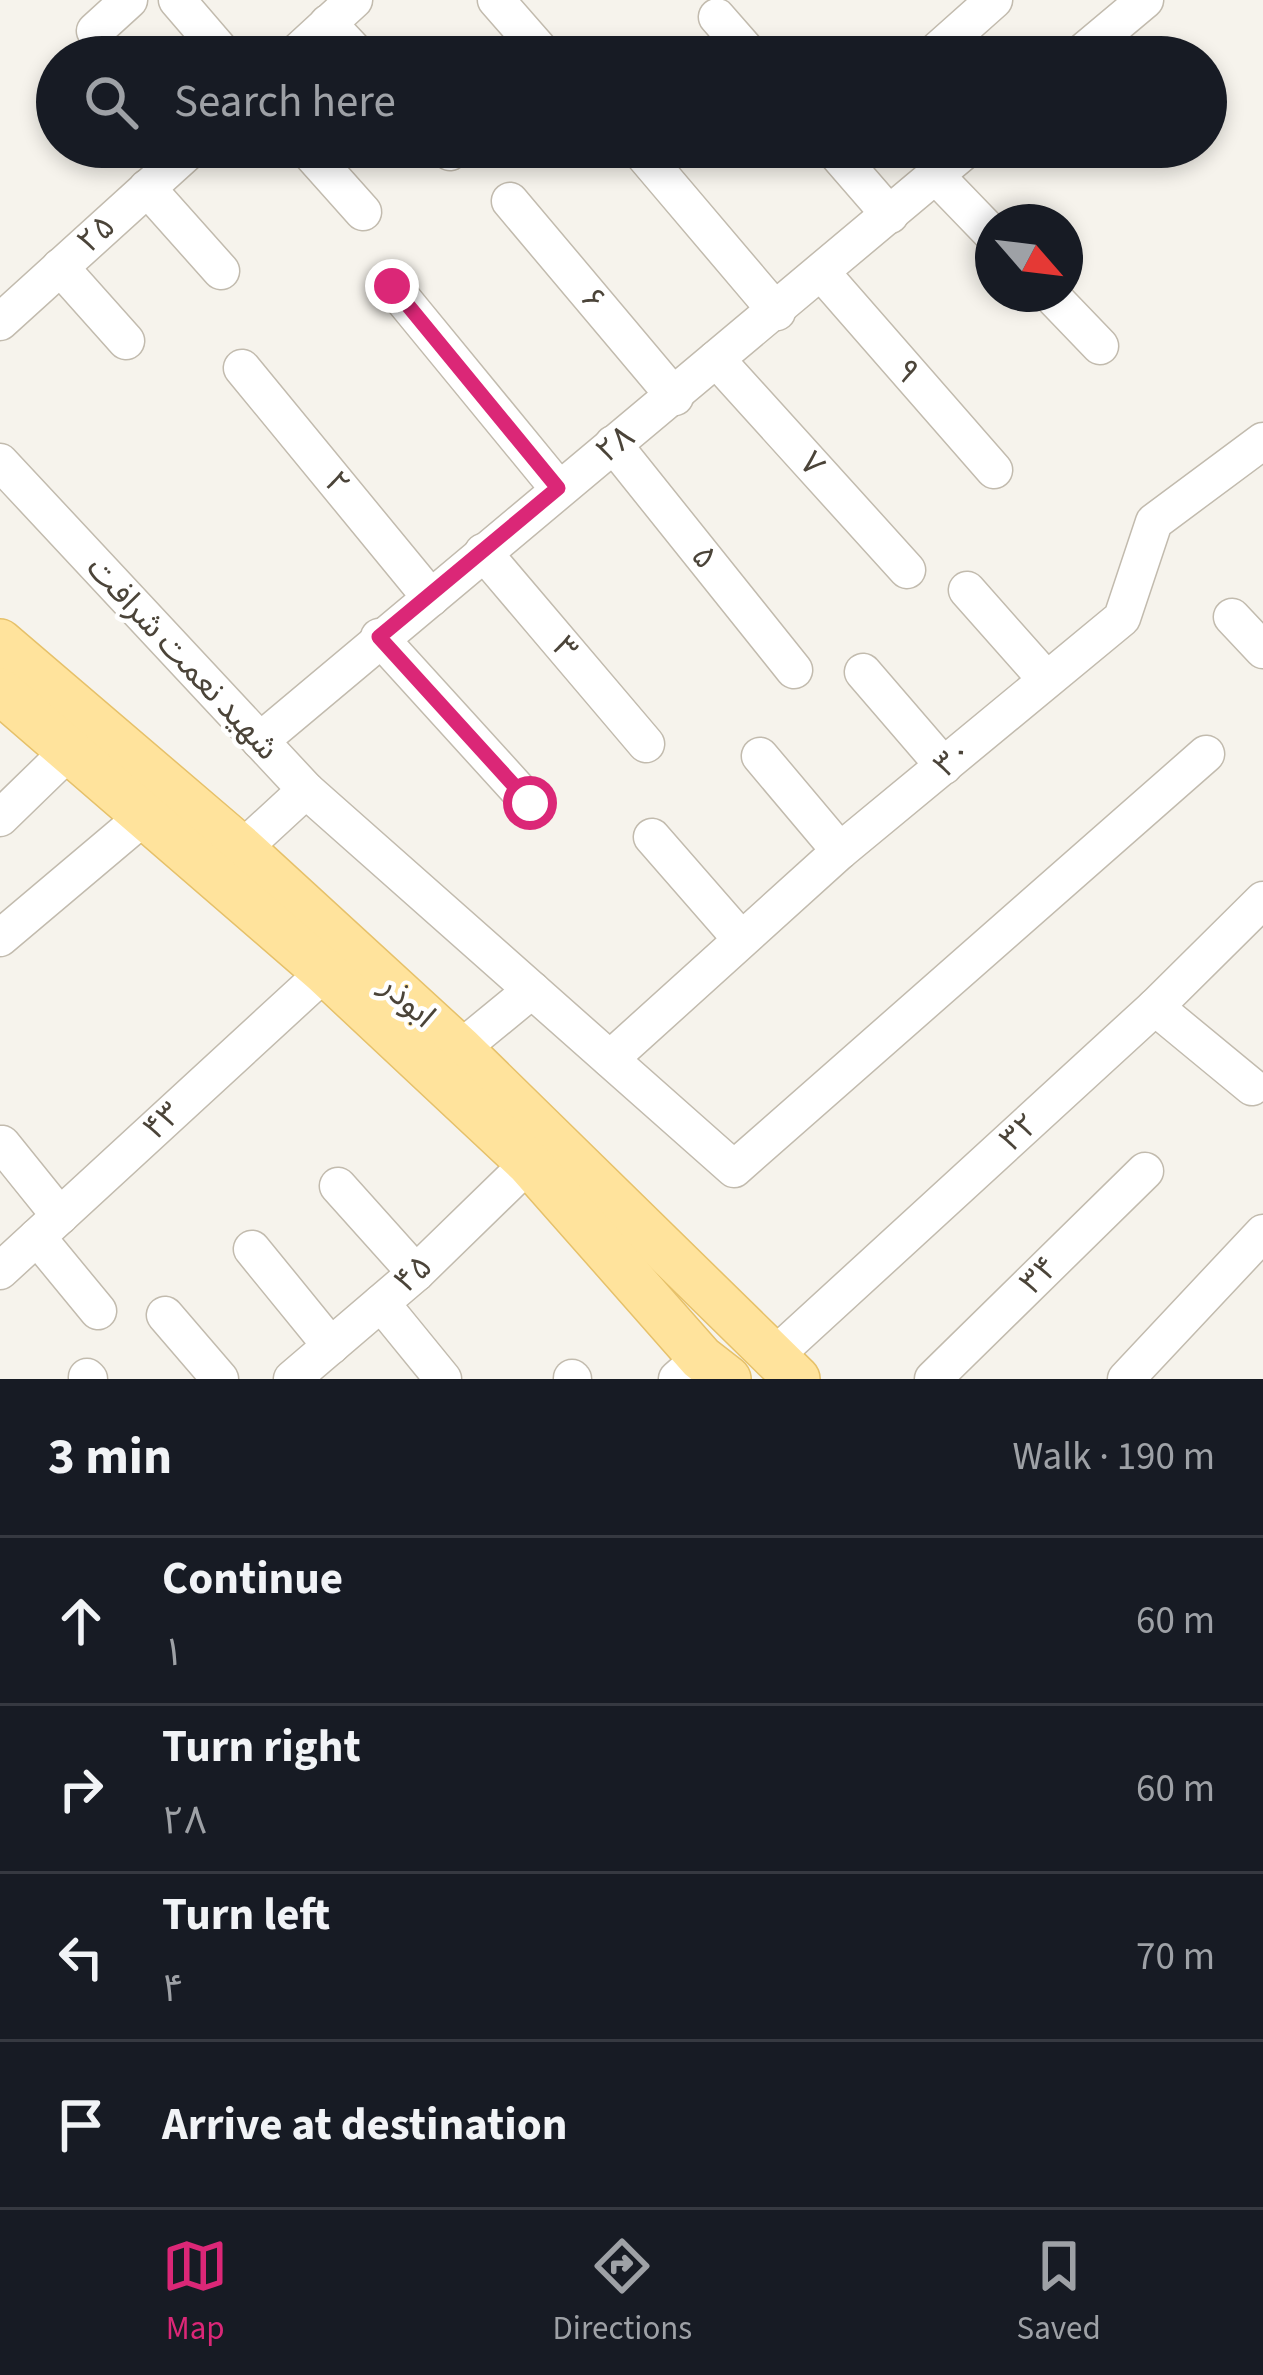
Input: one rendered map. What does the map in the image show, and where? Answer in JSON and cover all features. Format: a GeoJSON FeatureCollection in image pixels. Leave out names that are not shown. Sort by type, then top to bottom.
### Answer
{"type":"FeatureCollection","features":[{"type":"Feature","properties":{"kind":"main road","name":"ابوذر"},"geometry":{"type":"LineString","coordinates":[[0,642],[242,849],[460,1049],[784,1369]]}},
{"type":"Feature","properties":{"kind":"main road","name":"ابوذر"},"geometry":{"type":"LineString","coordinates":[[0,692],[325,972],[529,1163],[702,1372]]}},
{"type":"Feature","properties":{"kind":"street"},"geometry":{"type":"LineString","coordinates":[[95,31],[129,0]]}},
{"type":"Feature","properties":{"kind":"street"},"geometry":{"type":"LineString","coordinates":[[177,0],[208,36]]}},
{"type":"Feature","properties":{"kind":"street"},"geometry":{"type":"LineString","coordinates":[[496,0],[528,36]]}},
{"type":"Feature","properties":{"kind":"street"},"geometry":{"type":"LineString","coordinates":[[954,36],[994,0]]}},
{"type":"Feature","properties":{"kind":"street"},"geometry":{"type":"LineString","coordinates":[[1102,36],[1145,0]]}},
{"type":"Feature","properties":{"kind":"street"},"geometry":{"type":"LineString","coordinates":[[315,36],[341,12]]}},
{"type":"Feature","properties":{"kind":"street"},"geometry":{"type":"LineString","coordinates":[[717,17],[734,36]]}},
{"type":"Feature","properties":{"kind":"street","name":"۲۵"},"geometry":{"type":"LineString","coordinates":[[0,322],[169,168]]}},
{"type":"Feature","properties":{"kind":"street"},"geometry":{"type":"LineString","coordinates":[[324,168],[363,212]]}},
{"type":"Feature","properties":{"kind":"street"},"geometry":{"type":"LineString","coordinates":[[655,168],[777,312]]}},
{"type":"Feature","properties":{"kind":"street"},"geometry":{"type":"LineString","coordinates":[[849,168],[890,215]]}},
{"type":"Feature","properties":{"kind":"street","name":"۲۸"},"geometry":{"type":"LineString","coordinates":[[260,741],[945,168]]}},
{"type":"Feature","properties":{"kind":"street"},"geometry":{"type":"LineString","coordinates":[[936,176],[975,216]]}},
{"type":"Feature","properties":{"kind":"street"},"geometry":{"type":"LineString","coordinates":[[147,188],[221,271]]}},
{"type":"Feature","properties":{"kind":"street","name":"۶"},"geometry":{"type":"LineString","coordinates":[[510,201],[675,397]]}},
{"type":"Feature","properties":{"kind":"street"},"geometry":{"type":"LineString","coordinates":[[60,267],[126,341]]}},
{"type":"Feature","properties":{"kind":"street","name":"۹"},"geometry":{"type":"LineString","coordinates":[[820,272],[994,470]]}},
{"type":"Feature","properties":{"kind":"street"},"geometry":{"type":"LineString","coordinates":[[392,286],[558,488]]}},
{"type":"Feature","properties":{"kind":"street"},"geometry":{"type":"LineString","coordinates":[[1067,312],[1100,346]]}},
{"type":"Feature","properties":{"kind":"street","name":"۷"},"geometry":{"type":"LineString","coordinates":[[716,358],[908,570]]}},
{"type":"Feature","properties":{"kind":"street","name":"۲"},"geometry":{"type":"LineString","coordinates":[[242,368],[431,598]]}},
{"type":"Feature","properties":{"kind":"street","name":"۳۰"},"geometry":{"type":"LineString","coordinates":[[610,1059],[840,851],[1122,618],[1154,522],[1263,442]]}},
{"type":"Feature","properties":{"kind":"street","name":"۵"},"geometry":{"type":"LineString","coordinates":[[613,444],[794,670]]}},
{"type":"Feature","properties":{"kind":"street","name":"شهید نعمت شرافت"},"geometry":{"type":"LineString","coordinates":[[0,462],[306,790],[242,849]]}},
{"type":"Feature","properties":{"kind":"street","name":"۳"},"geometry":{"type":"LineString","coordinates":[[483,553],[646,744]]}},
{"type":"Feature","properties":{"kind":"street"},"geometry":{"type":"LineString","coordinates":[[967,590],[1046,677]]}},
{"type":"Feature","properties":{"kind":"street"},"geometry":{"type":"LineString","coordinates":[[1232,617],[1263,650]]}},
{"type":"Feature","properties":{"kind":"street"},"geometry":{"type":"LineString","coordinates":[[379,637],[530,803]]}},
{"type":"Feature","properties":{"kind":"street"},"geometry":{"type":"LineString","coordinates":[[863,672],[944,766]]}},
{"type":"Feature","properties":{"kind":"street"},"geometry":{"type":"LineString","coordinates":[[0,818],[70,751]]}},
{"type":"Feature","properties":{"kind":"street"},"geometry":{"type":"LineString","coordinates":[[306,790],[734,1168],[1206,754]]}},
{"type":"Feature","properties":{"kind":"street"},"geometry":{"type":"LineString","coordinates":[[760,755],[840,851]]}},
{"type":"Feature","properties":{"kind":"street"},"geometry":{"type":"LineString","coordinates":[[0,938],[147,814]]}},
{"type":"Feature","properties":{"kind":"street"},"geometry":{"type":"LineString","coordinates":[[652,837],[741,939]]}},
{"type":"Feature","properties":{"kind":"street","name":"۳۲"},"geometry":{"type":"LineString","coordinates":[[784,1369],[1262,904]]}},
{"type":"Feature","properties":{"kind":"street","name":"۴۳"},"geometry":{"type":"LineString","coordinates":[[0,1271],[325,972]]}},
{"type":"Feature","properties":{"kind":"street"},"geometry":{"type":"LineString","coordinates":[[460,1049],[532,990]]}},
{"type":"Feature","properties":{"kind":"street"},"geometry":{"type":"LineString","coordinates":[[1155,1007],[1252,1087]]}},
{"type":"Feature","properties":{"kind":"street"},"geometry":{"type":"LineString","coordinates":[[2,1144],[98,1311]]}},
{"type":"Feature","properties":{"kind":"street","name":"۴۵"},"geometry":{"type":"LineString","coordinates":[[292,1379],[416,1273],[529,1163]]}},
{"type":"Feature","properties":{"kind":"street","name":"۳۴"},"geometry":{"type":"LineString","coordinates":[[932,1379],[1145,1171]]}},
{"type":"Feature","properties":{"kind":"street"},"geometry":{"type":"LineString","coordinates":[[338,1186],[416,1273]]}},
{"type":"Feature","properties":{"kind":"street"},"geometry":{"type":"LineString","coordinates":[[1126,1379],[1263,1233]]}},
{"type":"Feature","properties":{"kind":"street"},"geometry":{"type":"LineString","coordinates":[[252,1249],[331,1346]]}},
{"type":"Feature","properties":{"kind":"street"},"geometry":{"type":"LineString","coordinates":[[381,1303],[442,1379]]}},
{"type":"Feature","properties":{"kind":"street"},"geometry":{"type":"LineString","coordinates":[[165,1315],[220,1379]]}},
{"type":"Feature","properties":{"kind":"route"},"geometry":{"type":"LineString","coordinates":[[392,286],[558,488],[379,637],[530,803]]}}]}
